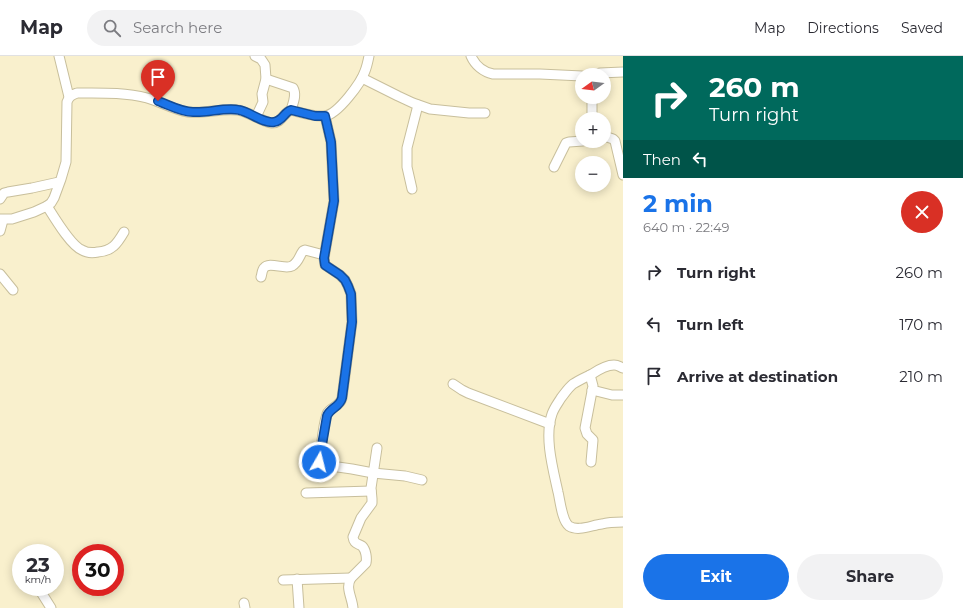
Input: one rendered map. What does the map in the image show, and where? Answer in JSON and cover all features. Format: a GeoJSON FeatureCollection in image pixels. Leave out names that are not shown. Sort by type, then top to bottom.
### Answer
{"type":"FeatureCollection","features":[{"type":"Feature","properties":{"kind":"street"},"geometry":{"type":"LineString","coordinates":[[0,231],[1,220],[12,219],[34,212],[47,206],[54,198],[66,162],[67,102],[69,97],[59,56]]}},
{"type":"Feature","properties":{"kind":"street"},"geometry":{"type":"LineString","coordinates":[[255,56],[261,59],[265,65],[266,79],[262,94],[263,102],[256,117]]}},
{"type":"Feature","properties":{"kind":"street"},"geometry":{"type":"LineString","coordinates":[[291,110],[315,116],[329,115],[341,105],[356,88],[365,72],[369,56]]}},
{"type":"Feature","properties":{"kind":"street"},"geometry":{"type":"LineString","coordinates":[[471,56],[474,62],[482,69],[493,74],[575,76]]}},
{"type":"Feature","properties":{"kind":"street"},"geometry":{"type":"LineString","coordinates":[[611,73],[623,72]]}},
{"type":"Feature","properties":{"kind":"street"},"geometry":{"type":"LineString","coordinates":[[362,78],[418,105],[435,110],[469,113],[485,112]]}},
{"type":"Feature","properties":{"kind":"street"},"geometry":{"type":"LineString","coordinates":[[69,97],[77,93],[123,94],[149,98],[186,111],[205,112],[238,110],[268,122],[279,121],[291,110],[295,90],[266,79]]}},
{"type":"Feature","properties":{"kind":"street"},"geometry":{"type":"LineString","coordinates":[[412,189],[407,167],[407,143],[418,105]]}},
{"type":"Feature","properties":{"kind":"street"},"geometry":{"type":"LineString","coordinates":[[325,116],[331,142],[334,201],[324,258],[325,265],[340,275],[348,286],[351,294],[352,322],[342,398],[341,402],[331,410],[327,416],[319,462],[322,465],[373,473],[405,476],[422,480]]}},
{"type":"Feature","properties":{"kind":"street"},"geometry":{"type":"LineString","coordinates":[[611,138],[615,141],[623,175]]}},
{"type":"Feature","properties":{"kind":"street"},"geometry":{"type":"LineString","coordinates":[[554,167],[566,143],[575,142]]}},
{"type":"Feature","properties":{"kind":"street"},"geometry":{"type":"LineString","coordinates":[[0,199],[4,193],[59,182]]}},
{"type":"Feature","properties":{"kind":"street"},"geometry":{"type":"LineString","coordinates":[[47,206],[74,245],[86,252],[108,250],[118,242],[124,232]]}},
{"type":"Feature","properties":{"kind":"street"},"geometry":{"type":"LineString","coordinates":[[261,277],[266,266],[292,266],[298,261],[305,250],[324,255]]}},
{"type":"Feature","properties":{"kind":"street"},"geometry":{"type":"LineString","coordinates":[[0,274],[13,290]]}},
{"type":"Feature","properties":{"kind":"street"},"geometry":{"type":"LineString","coordinates":[[623,368],[613,365],[575,383],[568,389],[552,413],[549,430],[550,453],[565,522],[574,528],[623,522]]}},
{"type":"Feature","properties":{"kind":"street"},"geometry":{"type":"LineString","coordinates":[[590,375],[592,390],[585,428],[587,434],[593,440],[591,462]]}},
{"type":"Feature","properties":{"kind":"street"},"geometry":{"type":"LineString","coordinates":[[453,384],[468,393],[550,424]]}},
{"type":"Feature","properties":{"kind":"street"},"geometry":{"type":"LineString","coordinates":[[592,390],[612,395],[623,395]]}},
{"type":"Feature","properties":{"kind":"street"},"geometry":{"type":"LineString","coordinates":[[353,608],[348,587],[349,581],[367,560],[364,549],[362,546],[354,542],[353,537],[361,518],[372,503],[371,491],[377,448]]}},
{"type":"Feature","properties":{"kind":"street"},"geometry":{"type":"LineString","coordinates":[[306,493],[371,491]]}},
{"type":"Feature","properties":{"kind":"street"},"geometry":{"type":"LineString","coordinates":[[283,580],[351,578]]}},
{"type":"Feature","properties":{"kind":"street"},"geometry":{"type":"LineString","coordinates":[[297,579],[299,608]]}},
{"type":"Feature","properties":{"kind":"street"},"geometry":{"type":"LineString","coordinates":[[43,596],[50,608]]}},
{"type":"Feature","properties":{"kind":"route"},"geometry":{"type":"LineString","coordinates":[[158,101],[180,110],[193,112],[238,110],[272,123],[279,121],[291,110],[315,116],[325,116],[331,142],[334,206],[324,263],[327,267],[340,275],[348,286],[351,294],[352,322],[342,398],[339,404],[328,412],[323,432],[319,462]]}}]}
